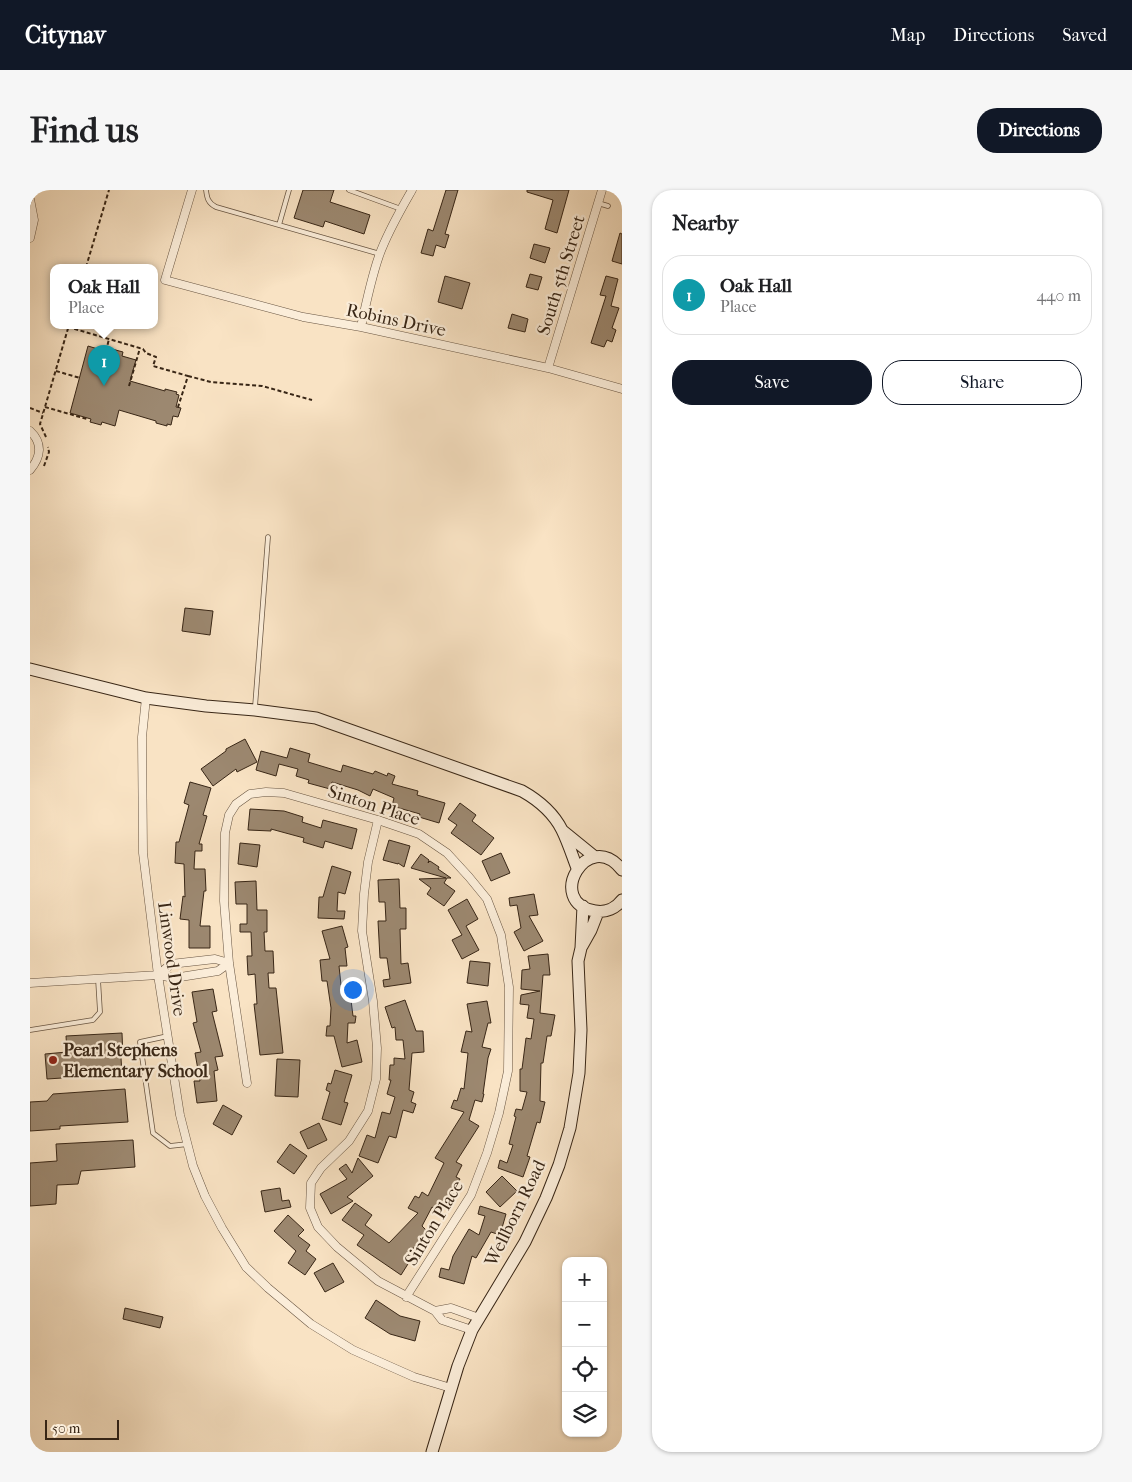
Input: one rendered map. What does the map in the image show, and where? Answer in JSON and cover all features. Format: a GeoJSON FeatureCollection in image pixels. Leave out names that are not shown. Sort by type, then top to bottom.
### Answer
{"type":"FeatureCollection","features":[{"type":"Feature","properties":{"kind":"street","name":"Robins Drive"},"geometry":{"type":"LineString","coordinates":[[192,190],[165,280],[303,317],[361,327],[548,368],[622,389]]}},
{"type":"Feature","properties":{"kind":"street"},"geometry":{"type":"LineString","coordinates":[[361,327],[380,254],[401,208],[412,190]]}},
{"type":"Feature","properties":{"kind":"street","name":"South 5th Street"},"geometry":{"type":"LineString","coordinates":[[548,368],[602,190]]}},
{"type":"Feature","properties":{"kind":"street"},"geometry":{"type":"LineString","coordinates":[[30,199],[34,220],[30,238]]}},
{"type":"Feature","properties":{"kind":"street"},"geometry":{"type":"LineString","coordinates":[[30,431],[38,441],[40,452],[37,462],[30,470]]}},
{"type":"Feature","properties":{"kind":"street"},"geometry":{"type":"LineString","coordinates":[[30,669],[146,698],[316,718],[522,791],[537,800],[562,830],[595,857]]}},
{"type":"Feature","properties":{"kind":"street","name":"Linwood Drive"},"geometry":{"type":"LineString","coordinates":[[146,698],[142,737],[143,853],[158,975],[180,1114],[193,1166],[205,1196],[246,1267],[311,1324],[353,1350],[414,1377],[451,1388]]}},
{"type":"Feature","properties":{"kind":"street","name":"Sinton Place"},"geometry":{"type":"LineString","coordinates":[[247,1083],[229,963],[224,901],[225,834],[229,816],[236,804],[250,794],[284,792],[419,834],[447,853],[487,899],[501,936],[510,987],[508,1071],[499,1113],[487,1153],[471,1195],[406,1297]]}},
{"type":"Feature","properties":{"kind":"street"},"geometry":{"type":"LineString","coordinates":[[378,820],[368,862],[362,931],[373,1001],[377,1048],[376,1079],[368,1111],[350,1141],[320,1168],[311,1183],[310,1208],[318,1227],[337,1247],[378,1281],[435,1311],[442,1320],[472,1330]]}},
{"type":"Feature","properties":{"kind":"street"},"geometry":{"type":"LineString","coordinates":[[562,830],[578,868]]}},
{"type":"Feature","properties":{"kind":"street"},"geometry":{"type":"LineString","coordinates":[[622,870],[612,860],[595,857],[582,863],[573,875],[572,884],[577,900],[583,906],[598,912],[617,909],[622,900]]}},
{"type":"Feature","properties":{"kind":"street","name":"Wellborn Road"},"geometry":{"type":"LineString","coordinates":[[432,1452],[458,1366],[472,1330],[524,1242],[542,1207],[559,1165],[570,1128],[579,1073],[581,1030],[578,961],[581,948],[583,906]]}},
{"type":"Feature","properties":{"kind":"street"},"geometry":{"type":"LineString","coordinates":[[581,948],[598,912]]}},
{"type":"Feature","properties":{"kind":"street"},"geometry":{"type":"LineString","coordinates":[[158,975],[171,964],[215,959],[229,963]]}},
{"type":"Feature","properties":{"kind":"street"},"geometry":{"type":"LineString","coordinates":[[30,983],[158,975],[174,978],[218,971],[229,963]]}},
{"type":"Feature","properties":{"kind":"street"},"geometry":{"type":"LineString","coordinates":[[435,1311],[451,1308],[479,1318]]}},
{"type":"Feature","properties":{"kind":"lane"},"geometry":{"type":"LineString","coordinates":[[206,190],[210,204],[380,254]]}},
{"type":"Feature","properties":{"kind":"lane"},"geometry":{"type":"LineString","coordinates":[[279,225],[289,190]]}},
{"type":"Feature","properties":{"kind":"lane"},"geometry":{"type":"LineString","coordinates":[[349,190],[401,208]]}},
{"type":"Feature","properties":{"kind":"lane"},"geometry":{"type":"LineString","coordinates":[[598,203],[608,206]]}},
{"type":"Feature","properties":{"kind":"lane"},"geometry":{"type":"LineString","coordinates":[[255,710],[268,537]]}},
{"type":"Feature","properties":{"kind":"lane"},"geometry":{"type":"LineString","coordinates":[[30,1030],[93,1020],[100,1012],[101,1001],[98,978]]}},
{"type":"Feature","properties":{"kind":"lane"},"geometry":{"type":"LineString","coordinates":[[168,1036],[140,1042],[153,1133],[170,1146],[188,1144]]}},
{"type":"Feature","properties":{"kind":"path"},"geometry":{"type":"LineString","coordinates":[[87,264],[109,190]]}},
{"type":"Feature","properties":{"kind":"path"},"geometry":{"type":"LineString","coordinates":[[46,437],[40,424],[68,329]]}},
{"type":"Feature","properties":{"kind":"path"},"geometry":{"type":"LineString","coordinates":[[78,329],[140,348],[156,356],[153,366],[211,382],[262,386],[312,400]]}},
{"type":"Feature","properties":{"kind":"path"},"geometry":{"type":"LineString","coordinates":[[106,351],[109,339]]}},
{"type":"Feature","properties":{"kind":"path"},"geometry":{"type":"LineString","coordinates":[[129,386],[140,348]]}},
{"type":"Feature","properties":{"kind":"path"},"geometry":{"type":"LineString","coordinates":[[56,371],[80,378]]}},
{"type":"Feature","properties":{"kind":"path"},"geometry":{"type":"LineString","coordinates":[[178,407],[188,376]]}},
{"type":"Feature","properties":{"kind":"path"},"geometry":{"type":"LineString","coordinates":[[45,407],[87,418]]}},
{"type":"Feature","properties":{"kind":"path"},"geometry":{"type":"LineString","coordinates":[[30,408],[43,413]]}},
{"type":"Feature","properties":{"kind":"path"},"geometry":{"type":"LineString","coordinates":[[44,467],[49,452],[48,445]]}},
{"type":"Feature","properties":{"kind":"building"},"geometry":{"type":"Polygon","coordinates":[[[303,190],[334,190],[330,202],[370,215],[364,234],[325,221],[323,227],[294,218],[303,190]]]}},
{"type":"Feature","properties":{"kind":"building"},"geometry":{"type":"Polygon","coordinates":[[[446,190],[458,190],[445,234],[449,235],[445,248],[436,245],[433,256],[421,253],[428,229],[433,231],[446,190]]]}},
{"type":"Feature","properties":{"kind":"building"},"geometry":{"type":"Polygon","coordinates":[[[527,190],[569,190],[557,233],[545,229],[553,200],[527,192],[527,190]]]}},
{"type":"Feature","properties":{"kind":"building"},"geometry":{"type":"Polygon","coordinates":[[[620,233],[622,234],[622,264],[612,261],[620,233]]]}},
{"type":"Feature","properties":{"kind":"building"},"geometry":{"type":"Polygon","coordinates":[[[534,244],[550,248],[545,263],[530,258],[534,244]]]}},
{"type":"Feature","properties":{"kind":"building"},"geometry":{"type":"Polygon","coordinates":[[[530,274],[542,277],[538,290],[526,287],[530,274]]]}},
{"type":"Feature","properties":{"kind":"building"},"geometry":{"type":"Polygon","coordinates":[[[445,276],[470,283],[462,309],[438,302],[445,276]]]}},
{"type":"Feature","properties":{"kind":"building"},"geometry":{"type":"Polygon","coordinates":[[[606,276],[618,279],[611,306],[619,308],[612,328],[616,330],[612,342],[607,340],[604,347],[591,343],[606,296],[600,295],[606,276]]]}},
{"type":"Feature","properties":{"kind":"building"},"geometry":{"type":"Polygon","coordinates":[[[512,314],[528,319],[525,332],[508,328],[512,314]]]}},
{"type":"Feature","properties":{"kind":"building"},"geometry":{"type":"Polygon","coordinates":[[[88,346],[111,353],[112,349],[123,352],[122,356],[136,360],[130,381],[165,391],[165,389],[177,392],[176,394],[179,395],[176,407],[181,408],[178,417],[173,416],[171,425],[167,424],[167,426],[119,410],[115,426],[102,422],[101,425],[90,422],[91,419],[70,413],[88,346]]]}},
{"type":"Feature","properties":{"kind":"building"},"geometry":{"type":"Polygon","coordinates":[[[185,608],[213,611],[210,635],[182,631],[185,608]]]}},
{"type":"Feature","properties":{"kind":"building"},"geometry":{"type":"Polygon","coordinates":[[[245,739],[257,762],[237,772],[236,769],[213,786],[201,769],[226,751],[226,749],[245,739]]]}},
{"type":"Feature","properties":{"kind":"building"},"geometry":{"type":"Polygon","coordinates":[[[290,748],[310,754],[308,762],[341,772],[343,765],[373,774],[375,771],[387,776],[388,773],[395,776],[392,784],[418,791],[417,795],[445,803],[439,823],[419,817],[420,814],[392,806],[394,798],[373,789],[370,796],[332,782],[330,789],[308,783],[309,780],[296,776],[298,769],[279,764],[276,776],[256,770],[261,751],[287,758],[290,748]]]}},
{"type":"Feature","properties":{"kind":"building"},"geometry":{"type":"Polygon","coordinates":[[[190,782],[211,788],[203,815],[207,816],[199,844],[202,844],[202,851],[195,851],[194,869],[205,869],[206,891],[204,891],[200,926],[210,926],[210,948],[189,948],[189,920],[180,919],[183,896],[185,897],[184,864],[175,863],[176,842],[179,842],[189,805],[184,803],[190,782]]]}},
{"type":"Feature","properties":{"kind":"building"},"geometry":{"type":"Polygon","coordinates":[[[460,803],[476,815],[472,821],[494,838],[481,855],[451,833],[457,825],[448,819],[460,803]]]}},
{"type":"Feature","properties":{"kind":"building"},"geometry":{"type":"Polygon","coordinates":[[[250,809],[284,811],[303,817],[302,822],[321,828],[323,820],[357,829],[352,849],[325,841],[323,848],[303,842],[304,838],[271,829],[271,831],[248,830],[250,809]]]}},
{"type":"Feature","properties":{"kind":"building"},"geometry":{"type":"Polygon","coordinates":[[[389,840],[410,846],[404,867],[398,863],[383,860],[389,840]]]}},
{"type":"Feature","properties":{"kind":"building"},"geometry":{"type":"Polygon","coordinates":[[[240,843],[260,845],[257,867],[238,864],[240,843]]]}},
{"type":"Feature","properties":{"kind":"building"},"geometry":{"type":"Polygon","coordinates":[[[501,853],[510,873],[491,881],[482,861],[501,853]]]}},
{"type":"Feature","properties":{"kind":"building"},"geometry":{"type":"Polygon","coordinates":[[[421,854],[429,860],[428,863],[430,861],[451,878],[447,878],[444,883],[455,891],[444,906],[427,894],[431,888],[419,879],[446,878],[411,868],[421,854]]]}},
{"type":"Feature","properties":{"kind":"building"},"geometry":{"type":"Polygon","coordinates":[[[332,866],[351,872],[345,894],[338,892],[337,911],[345,911],[344,919],[318,918],[319,897],[323,897],[332,866]]]}},
{"type":"Feature","properties":{"kind":"building"},"geometry":{"type":"Polygon","coordinates":[[[399,879],[400,908],[406,908],[406,929],[400,929],[401,964],[408,963],[411,983],[384,987],[383,980],[390,979],[387,958],[380,958],[378,921],[386,921],[385,902],[379,902],[378,880],[399,879]]]}},
{"type":"Feature","properties":{"kind":"building"},"geometry":{"type":"Polygon","coordinates":[[[256,881],[257,910],[267,910],[267,932],[264,932],[265,951],[273,951],[274,973],[268,973],[269,988],[276,988],[283,1053],[260,1055],[254,1004],[257,1004],[255,974],[248,975],[247,956],[252,956],[251,932],[240,932],[240,924],[247,924],[247,904],[236,904],[235,882],[256,881]]]}},
{"type":"Feature","properties":{"kind":"building"},"geometry":{"type":"Polygon","coordinates":[[[534,894],[538,915],[529,916],[543,941],[524,951],[514,932],[521,928],[517,905],[510,906],[509,898],[534,894]]]}},
{"type":"Feature","properties":{"kind":"building"},"geometry":{"type":"Polygon","coordinates":[[[467,899],[478,919],[466,926],[479,950],[462,959],[452,940],[462,935],[448,910],[467,899]]]}},
{"type":"Feature","properties":{"kind":"building"},"geometry":{"type":"Polygon","coordinates":[[[342,926],[348,947],[345,948],[347,966],[339,966],[341,985],[349,984],[353,1016],[356,1016],[355,1023],[348,1023],[347,1043],[357,1040],[362,1062],[342,1067],[334,1036],[326,1036],[327,1026],[330,1026],[331,1008],[327,981],[322,981],[320,960],[330,959],[322,931],[342,926]]]}},
{"type":"Feature","properties":{"kind":"building"},"geometry":{"type":"Polygon","coordinates":[[[548,954],[550,975],[543,975],[540,1013],[555,1015],[551,1036],[547,1036],[543,1063],[541,1063],[540,1101],[545,1102],[540,1123],[537,1122],[527,1156],[530,1157],[523,1177],[498,1168],[500,1160],[507,1163],[513,1145],[509,1144],[516,1117],[514,1116],[516,1109],[522,1110],[527,1092],[520,1091],[520,1069],[522,1069],[526,1038],[531,1039],[534,1019],[527,1018],[529,1005],[520,1004],[521,995],[540,991],[521,989],[522,970],[530,969],[528,956],[548,954]]]}},
{"type":"Feature","properties":{"kind":"building"},"geometry":{"type":"Polygon","coordinates":[[[470,961],[490,963],[488,986],[467,983],[470,961]]]}},
{"type":"Feature","properties":{"kind":"building"},"geometry":{"type":"Polygon","coordinates":[[[213,989],[217,1011],[212,1012],[223,1056],[215,1057],[218,1070],[214,1071],[217,1101],[197,1103],[194,1081],[200,1081],[195,1053],[201,1052],[193,1023],[197,1022],[192,992],[213,989]]]}},
{"type":"Feature","properties":{"kind":"building"},"geometry":{"type":"Polygon","coordinates":[[[405,1000],[416,1031],[423,1031],[424,1052],[412,1053],[409,1090],[414,1092],[411,1102],[416,1104],[413,1113],[403,1110],[396,1138],[389,1136],[378,1163],[359,1156],[367,1135],[375,1138],[382,1112],[390,1114],[395,1097],[387,1094],[391,1080],[389,1080],[390,1065],[394,1065],[394,1058],[405,1059],[403,1040],[396,1040],[395,1027],[392,1028],[385,1007],[405,1000]]]}},
{"type":"Feature","properties":{"kind":"building"},"geometry":{"type":"Polygon","coordinates":[[[487,1001],[491,1023],[488,1023],[482,1047],[491,1049],[482,1102],[475,1100],[469,1120],[479,1126],[456,1162],[462,1165],[456,1177],[460,1179],[450,1199],[446,1197],[439,1211],[432,1207],[422,1226],[428,1232],[409,1253],[413,1256],[401,1275],[357,1245],[364,1235],[342,1220],[355,1203],[372,1215],[365,1225],[389,1243],[418,1213],[408,1208],[415,1196],[419,1198],[422,1192],[428,1196],[444,1163],[435,1158],[464,1112],[451,1108],[454,1100],[457,1101],[461,1088],[464,1089],[468,1053],[461,1052],[466,1031],[472,1032],[467,1004],[487,1001]]]}},
{"type":"Feature","properties":{"kind":"building"},"geometry":{"type":"Polygon","coordinates":[[[122,1033],[122,1074],[47,1079],[45,1054],[67,1052],[66,1036],[122,1033]]]}},
{"type":"Feature","properties":{"kind":"building"},"geometry":{"type":"Polygon","coordinates":[[[277,1059],[300,1060],[298,1097],[275,1096],[277,1059]]]}},
{"type":"Feature","properties":{"kind":"building"},"geometry":{"type":"Polygon","coordinates":[[[335,1070],[352,1075],[344,1102],[348,1103],[341,1125],[322,1119],[330,1092],[326,1090],[328,1083],[331,1084],[335,1070]]]}},
{"type":"Feature","properties":{"kind":"building"},"geometry":{"type":"Polygon","coordinates":[[[125,1089],[128,1122],[60,1126],[60,1129],[30,1131],[30,1102],[47,1101],[53,1094],[125,1089]]]}},
{"type":"Feature","properties":{"kind":"building"},"geometry":{"type":"Polygon","coordinates":[[[223,1105],[242,1116],[232,1135],[213,1124],[223,1105]]]}},
{"type":"Feature","properties":{"kind":"building"},"geometry":{"type":"Polygon","coordinates":[[[319,1123],[327,1140],[308,1149],[300,1132],[319,1123]]]}},
{"type":"Feature","properties":{"kind":"building"},"geometry":{"type":"Polygon","coordinates":[[[133,1140],[135,1167],[81,1171],[78,1184],[57,1185],[56,1204],[30,1206],[30,1163],[57,1161],[56,1144],[133,1140]]]}},
{"type":"Feature","properties":{"kind":"building"},"geometry":{"type":"Polygon","coordinates":[[[290,1144],[307,1156],[294,1174],[277,1162],[290,1144]]]}},
{"type":"Feature","properties":{"kind":"building"},"geometry":{"type":"Polygon","coordinates":[[[358,1158],[373,1176],[347,1197],[353,1201],[331,1214],[320,1194],[347,1179],[339,1169],[346,1164],[352,1173],[358,1158]]]}},
{"type":"Feature","properties":{"kind":"building"},"geometry":{"type":"Polygon","coordinates":[[[502,1176],[517,1191],[500,1207],[486,1192],[502,1176]]]}},
{"type":"Feature","properties":{"kind":"building"},"geometry":{"type":"Polygon","coordinates":[[[280,1188],[282,1201],[289,1200],[291,1207],[265,1212],[261,1191],[280,1188]]]}},
{"type":"Feature","properties":{"kind":"building"},"geometry":{"type":"Polygon","coordinates":[[[480,1206],[506,1214],[500,1235],[491,1232],[476,1258],[472,1256],[464,1284],[439,1277],[441,1268],[449,1270],[453,1256],[469,1229],[479,1235],[485,1216],[478,1214],[480,1206]]]}},
{"type":"Feature","properties":{"kind":"building"},"geometry":{"type":"Polygon","coordinates":[[[288,1215],[304,1230],[298,1236],[310,1245],[306,1251],[316,1259],[305,1275],[288,1263],[296,1251],[274,1231],[288,1215]]]}},
{"type":"Feature","properties":{"kind":"building"},"geometry":{"type":"Polygon","coordinates":[[[333,1263],[344,1282],[325,1292],[314,1273],[333,1263]]]}},
{"type":"Feature","properties":{"kind":"building"},"geometry":{"type":"Polygon","coordinates":[[[376,1300],[400,1316],[420,1321],[415,1341],[390,1334],[365,1318],[376,1300]]]}},
{"type":"Feature","properties":{"kind":"building"},"geometry":{"type":"Polygon","coordinates":[[[125,1308],[163,1317],[160,1328],[123,1319],[125,1308]]]}},
{"type":"Feature","properties":{"kind":"place","name":"Oak Hall"},"geometry":{"type":"Point","coordinates":[104,386]}},
{"type":"Feature","properties":{"kind":"place","name":"Pearl Stephens Elementary School"},"geometry":{"type":"Point","coordinates":[53,1060]}}]}
